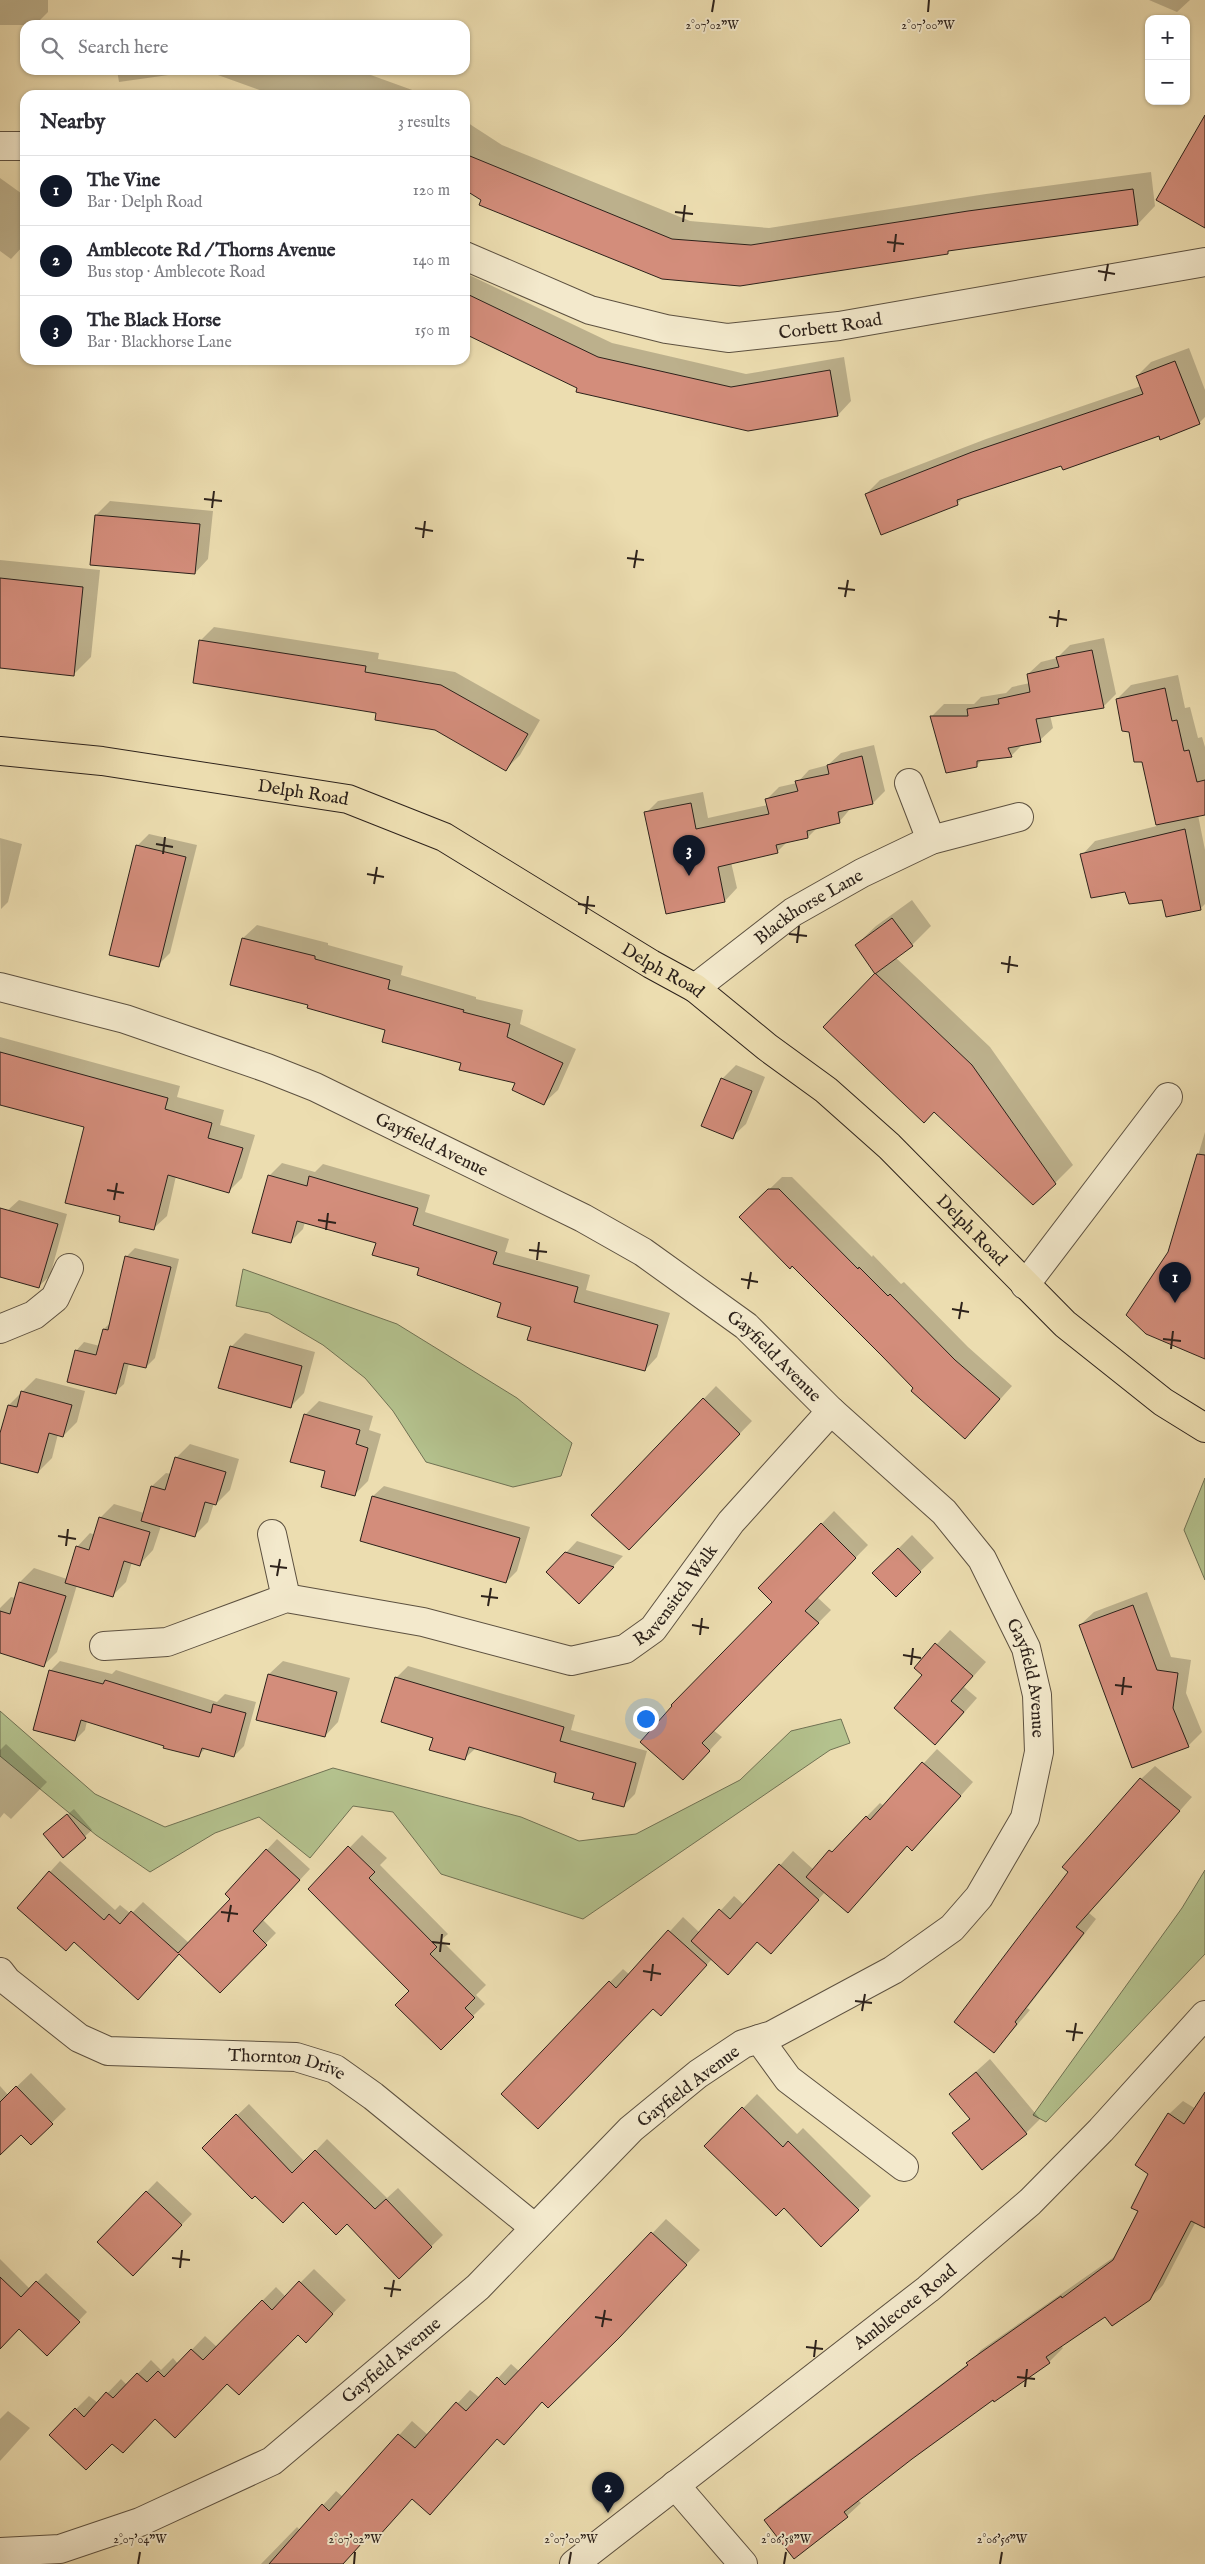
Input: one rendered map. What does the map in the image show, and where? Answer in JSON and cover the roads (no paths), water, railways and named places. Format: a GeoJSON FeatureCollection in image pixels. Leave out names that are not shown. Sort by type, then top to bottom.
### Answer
{"type":"FeatureCollection","features":[{"type":"Feature","properties":{"kind":"main road","name":"Delph Road"},"geometry":{"type":"LineString","coordinates":[[0,752],[102,761],[348,799],[444,837],[651,964],[695,988],[767,1046],[826,1090],[889,1146],[1065,1324],[1163,1402],[1205,1428]]}},
{"type":"Feature","properties":{"kind":"street"},"geometry":{"type":"LineString","coordinates":[[0,146],[20,146]]}},
{"type":"Feature","properties":{"kind":"street","name":"Corbett Road"},"geometry":{"type":"LineString","coordinates":[[470,258],[590,310],[666,329],[728,338],[839,326],[1205,262]]}},
{"type":"Feature","properties":{"kind":"street"},"geometry":{"type":"LineString","coordinates":[[909,783],[931,840]]}},
{"type":"Feature","properties":{"kind":"street","name":"Blackhorse Lane"},"geometry":{"type":"LineString","coordinates":[[695,988],[793,912],[862,873],[931,840],[1019,817]]}},
{"type":"Feature","properties":{"kind":"street","name":"Gayfield Avenue"},"geometry":{"type":"LineString","coordinates":[[0,988],[125,1019],[267,1068],[315,1087],[583,1218],[643,1252],[746,1326],[831,1411],[944,1512],[982,1559],[1026,1648],[1037,1695],[1039,1752],[1025,1818],[979,1898],[952,1928],[893,1970],[772,2035],[743,2044],[698,2074],[631,2129],[478,2287],[272,2461],[140,2522],[60,2549],[0,2552]]}},
{"type":"Feature","properties":{"kind":"street"},"geometry":{"type":"LineString","coordinates":[[1025,1285],[1168,1096]]}},
{"type":"Feature","properties":{"kind":"street"},"geometry":{"type":"LineString","coordinates":[[0,1329],[34,1315],[55,1298],[69,1268]]}},
{"type":"Feature","properties":{"kind":"street","name":"Ravensitch Walk"},"geometry":{"type":"LineString","coordinates":[[286,1598],[423,1622],[571,1661],[624,1650],[653,1629],[731,1522],[831,1411]]}},
{"type":"Feature","properties":{"kind":"street"},"geometry":{"type":"LineString","coordinates":[[104,1646],[167,1642],[199,1632],[286,1598],[272,1534]]}},
{"type":"Feature","properties":{"kind":"street","name":"Thornton Drive"},"geometry":{"type":"LineString","coordinates":[[2,1980],[79,2038],[108,2051],[296,2057],[335,2069],[373,2096],[535,2228]]}},
{"type":"Feature","properties":{"kind":"street","name":"Amblecote Road"},"geometry":{"type":"LineString","coordinates":[[574,2564],[928,2289],[1030,2202],[1101,2130],[1205,2015]]}},
{"type":"Feature","properties":{"kind":"street"},"geometry":{"type":"LineString","coordinates":[[760,2039],[788,2079],[904,2167]]}},
{"type":"Feature","properties":{"kind":"street"},"geometry":{"type":"LineString","coordinates":[[675,2485],[743,2564]]}},
{"type":"Feature","properties":{"kind":"place","name":"The Black Horse"},"geometry":{"type":"Point","coordinates":[689,876]}},
{"type":"Feature","properties":{"kind":"place","name":"The Vine"},"geometry":{"type":"Point","coordinates":[1175,1303]}},
{"type":"Feature","properties":{"kind":"place","name":"Amblecote Rd / Thorns Avenue"},"geometry":{"type":"Point","coordinates":[608,2513]}}]}
